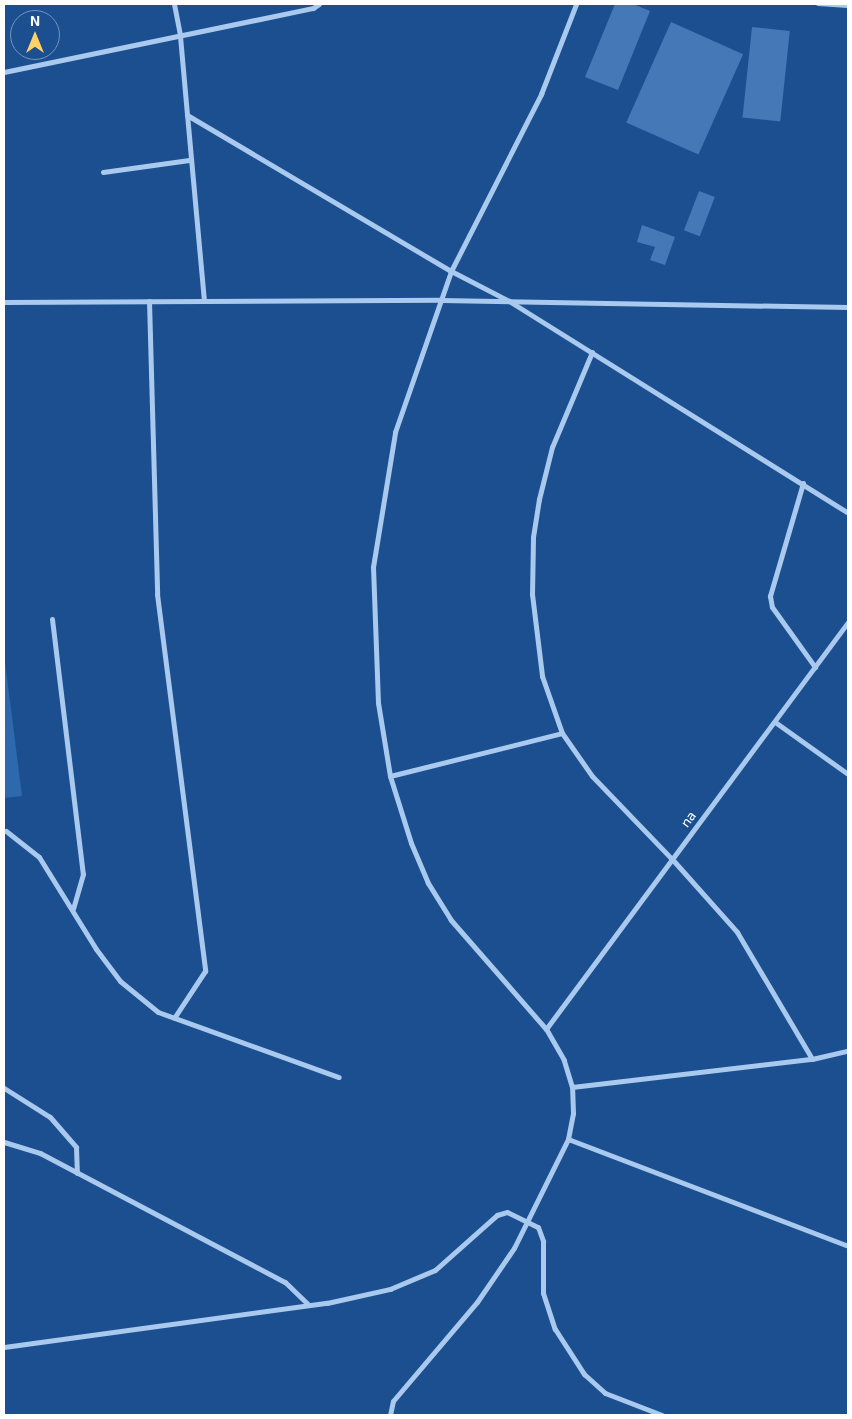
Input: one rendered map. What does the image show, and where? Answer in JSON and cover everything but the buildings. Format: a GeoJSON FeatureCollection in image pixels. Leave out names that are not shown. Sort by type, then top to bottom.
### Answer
{"type":"FeatureCollection","features":[{"type":"Feature","properties":{"kind":"street"},"geometry":{"type":"LineString","coordinates":[[174,4],[180,36],[189,160],[204,301]]}},
{"type":"Feature","properties":{"kind":"street"},"geometry":{"type":"LineString","coordinates":[[4,72],[180,36],[318,4]]}},
{"type":"Feature","properties":{"kind":"street"},"geometry":{"type":"LineString","coordinates":[[390,1415],[393,1401],[477,1302],[514,1248],[568,1139],[572,1087],[564,1060],[546,1029],[451,920],[428,883],[411,843],[390,776],[378,703],[373,567],[396,432],[451,271],[541,94],[576,4]]}},
{"type":"Feature","properties":{"kind":"street"},"geometry":{"type":"LineString","coordinates":[[187,116],[451,271],[510,301],[803,483],[848,513]]}},
{"type":"Feature","properties":{"kind":"street"},"geometry":{"type":"LineString","coordinates":[[103,172],[189,160]]}},
{"type":"Feature","properties":{"kind":"street"},"geometry":{"type":"LineString","coordinates":[[4,302],[441,300],[848,307]]}},
{"type":"Feature","properties":{"kind":"street"},"geometry":{"type":"LineString","coordinates":[[149,301],[157,594],[205,971],[174,1018]]}},
{"type":"Feature","properties":{"kind":"street"},"geometry":{"type":"LineString","coordinates":[[592,352],[552,447],[533,538],[532,594],[542,676],[562,733],[592,776],[672,859],[737,932],[812,1059]]}},
{"type":"Feature","properties":{"kind":"street"},"geometry":{"type":"LineString","coordinates":[[803,483],[770,596],[772,607],[814,667]]}},
{"type":"Feature","properties":{"kind":"street"},"geometry":{"type":"LineString","coordinates":[[52,619],[83,874],[73,909]]}},
{"type":"Feature","properties":{"kind":"street","name":"na"},"geometry":{"type":"LineString","coordinates":[[546,1029],[848,622]]}},
{"type":"Feature","properties":{"kind":"street"},"geometry":{"type":"LineString","coordinates":[[775,722],[848,774]]}},
{"type":"Feature","properties":{"kind":"street"},"geometry":{"type":"LineString","coordinates":[[390,776],[562,733]]}},
{"type":"Feature","properties":{"kind":"street"},"geometry":{"type":"LineString","coordinates":[[6,831],[39,857],[73,909],[96,949],[120,981],[158,1012],[339,1077]]}},
{"type":"Feature","properties":{"kind":"street"},"geometry":{"type":"LineString","coordinates":[[572,1087],[812,1059],[848,1051]]}},
{"type":"Feature","properties":{"kind":"street"},"geometry":{"type":"LineString","coordinates":[[4,1088],[50,1118],[76,1147],[77,1173]]}},
{"type":"Feature","properties":{"kind":"street"},"geometry":{"type":"LineString","coordinates":[[568,1139],[848,1246]]}},
{"type":"Feature","properties":{"kind":"street"},"geometry":{"type":"LineString","coordinates":[[4,1142],[40,1153],[285,1282],[310,1305]]}},
{"type":"Feature","properties":{"kind":"street"},"geometry":{"type":"LineString","coordinates":[[4,1347],[310,1305],[390,1289],[435,1270],[497,1215],[507,1212],[528,1220],[538,1227],[543,1241],[543,1293],[555,1329],[584,1374],[605,1393],[662,1415]]}},
{"type":"Feature","properties":{"kind":"lane"},"geometry":{"type":"LineString","coordinates":[[818,4],[848,6]]}},
{"type":"Feature","properties":{"kind":"shaded area"},"geometry":{"type":"Polygon","coordinates":[[[4,654],[22,796],[4,798],[4,654]]]}}]}
